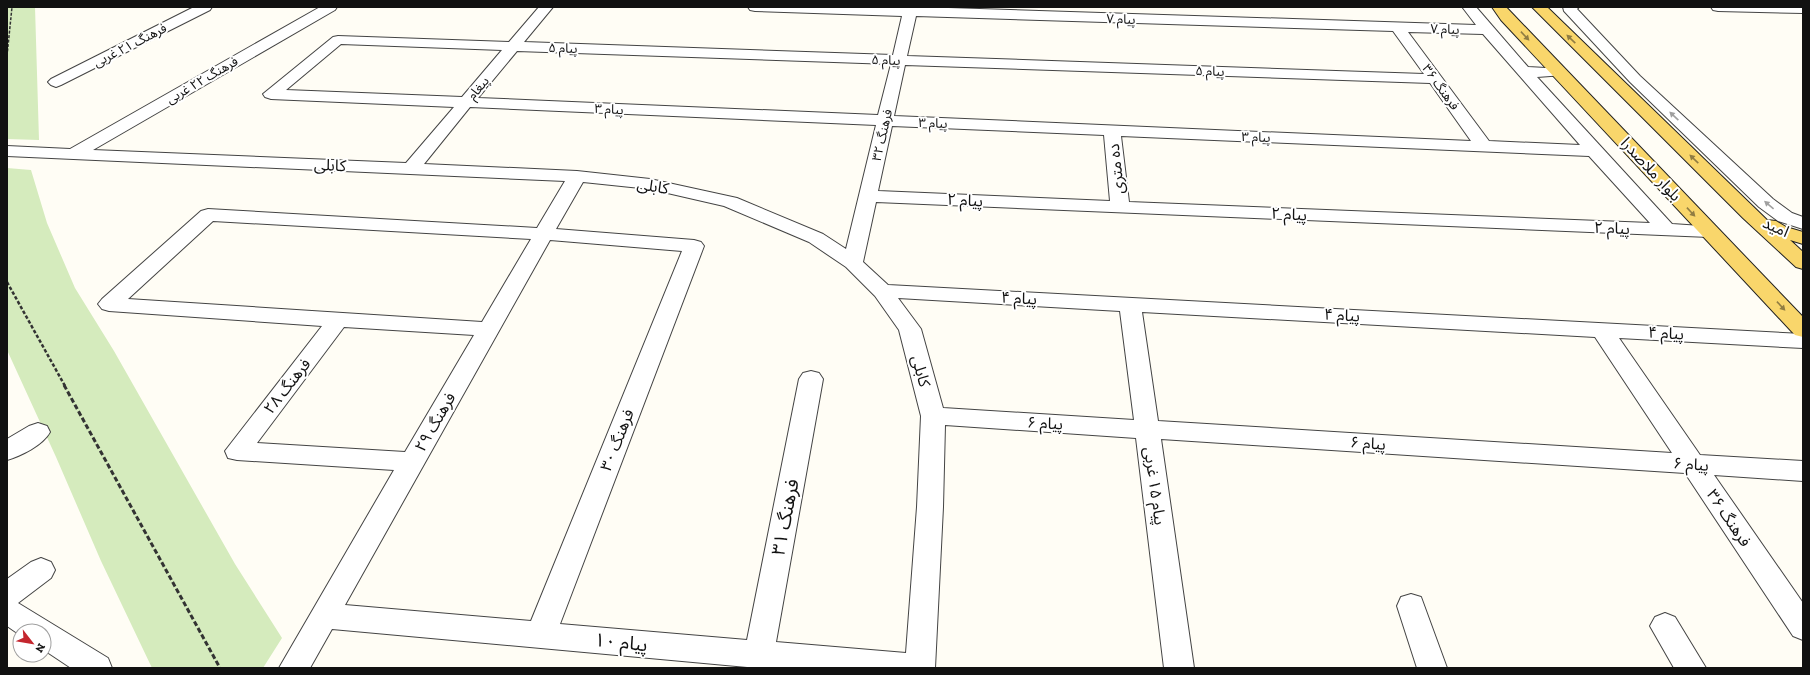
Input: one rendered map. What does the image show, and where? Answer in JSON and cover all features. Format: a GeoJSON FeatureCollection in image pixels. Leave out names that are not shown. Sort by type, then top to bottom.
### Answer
{"type":"FeatureCollection","features":[{"type":"Feature","properties":{"kind":"main road","name":"بلوار ملاصدرا"},"geometry":{"type":"LineString","coordinates":[[1523,13],[1590,57],[1803,264]]}},
{"type":"Feature","properties":{"kind":"main road","name":"بلوار ملاصدرا"},"geometry":{"type":"LineString","coordinates":[[1523,13],[1559,72],[1803,330]]}},
{"type":"Feature","properties":{"kind":"main road","name":"امید"},"geometry":{"type":"LineString","coordinates":[[1750,214],[1779,231],[1803,238]]}},
{"type":"Feature","properties":{"kind":"street","name":"فرهنگ ۲۱ غربی"},"geometry":{"type":"LineString","coordinates":[[56,82],[205,7]]}},
{"type":"Feature","properties":{"kind":"street","name":"فرهنگ ۲۲ غربی"},"geometry":{"type":"LineString","coordinates":[[73,154],[330,7]]}},
{"type":"Feature","properties":{"kind":"street","name":"پیغام"},"geometry":{"type":"LineString","coordinates":[[410,169],[546,7]]}},
{"type":"Feature","properties":{"kind":"street","name":"پیام ۷"},"geometry":{"type":"LineString","coordinates":[[755,7],[910,10],[1487,30]]}},
{"type":"Feature","properties":{"kind":"street"},"geometry":{"type":"LineString","coordinates":[[1572,7],[1569,8],[1635,79],[1766,203],[1784,217],[1803,223]]}},
{"type":"Feature","properties":{"kind":"street"},"geometry":{"type":"LineString","coordinates":[[1718,7],[1803,9]]}},
{"type":"Feature","properties":{"kind":"street"},"geometry":{"type":"LineString","coordinates":[[1470,8],[1487,30],[1594,151],[1666,229]]}},
{"type":"Feature","properties":{"kind":"street","name":"فرهنگ ۳۲"},"geometry":{"type":"LineString","coordinates":[[853,263],[910,10]]}},
{"type":"Feature","properties":{"kind":"street","name":"فرهنگ ۳۶"},"geometry":{"type":"LineString","coordinates":[[1398,28],[1484,147]]}},
{"type":"Feature","properties":{"kind":"street","name":"پیام ۵"},"geometry":{"type":"LineString","coordinates":[[271,94],[338,40],[1435,79]]}},
{"type":"Feature","properties":{"kind":"street"},"geometry":{"type":"LineString","coordinates":[[1590,57],[1635,79]]}},
{"type":"Feature","properties":{"kind":"street"},"geometry":{"type":"LineString","coordinates":[[1524,72],[1559,72]]}},
{"type":"Feature","properties":{"kind":"street","name":"پیام ۳"},"geometry":{"type":"LineString","coordinates":[[271,94],[1594,151]]}},
{"type":"Feature","properties":{"kind":"street","name":"ده متری"},"geometry":{"type":"LineString","coordinates":[[1112,131],[1120,207]]}},
{"type":"Feature","properties":{"kind":"street","name":"کابلی"},"geometry":{"type":"LineString","coordinates":[[7,151],[577,176],[650,184],[730,202],[816,238],[853,263],[882,291],[910,329],[933,416],[930,507],[920,668]]}},
{"type":"Feature","properties":{"kind":"street","name":"فرهنگ ۲۹"},"geometry":{"type":"LineString","coordinates":[[294,668],[577,176]]}},
{"type":"Feature","properties":{"kind":"street","name":"پیام ۲"},"geometry":{"type":"LineString","coordinates":[[868,196],[1709,231]]}},
{"type":"Feature","properties":{"kind":"street"},"geometry":{"type":"LineString","coordinates":[[489,329],[109,304],[208,215],[543,234]]}},
{"type":"Feature","properties":{"kind":"street","name":"فرهنگ ۳۰"},"geometry":{"type":"LineString","coordinates":[[540,634],[694,246],[543,234]]}},
{"type":"Feature","properties":{"kind":"street","name":"پیام ۴"},"geometry":{"type":"LineString","coordinates":[[882,291],[1803,341]]}},
{"type":"Feature","properties":{"kind":"street","name":"پیام ۱۵ غربی"},"geometry":{"type":"LineString","coordinates":[[1130,304],[1179,668]]}},
{"type":"Feature","properties":{"kind":"street","name":"فرهنگ ۲۸"},"geometry":{"type":"LineString","coordinates":[[338,320],[237,451],[412,462]]}},
{"type":"Feature","properties":{"kind":"street","name":"فرهنگ ۳۶"},"geometry":{"type":"LineString","coordinates":[[1602,330],[1803,627]]}},
{"type":"Feature","properties":{"kind":"street","name":"فرهنگ ۳۱"},"geometry":{"type":"LineString","coordinates":[[759,656],[811,379]]}},
{"type":"Feature","properties":{"kind":"street","name":"پیام ۶"},"geometry":{"type":"LineString","coordinates":[[933,416],[1147,428],[1803,471]]}},
{"type":"Feature","properties":{"kind":"street"},"geometry":{"type":"LineString","coordinates":[[7,451],[38,432]]}},
{"type":"Feature","properties":{"kind":"street"},"geometry":{"type":"LineString","coordinates":[[7,595],[41,570]]}},
{"type":"Feature","properties":{"kind":"street"},"geometry":{"type":"LineString","coordinates":[[1411,606],[1432,668]]}},
{"type":"Feature","properties":{"kind":"street"},"geometry":{"type":"LineString","coordinates":[[7,611],[26,623]]}},
{"type":"Feature","properties":{"kind":"street","name":"پیام ۱۰"},"geometry":{"type":"LineString","coordinates":[[324,616],[540,634],[759,656],[920,668]]}},
{"type":"Feature","properties":{"kind":"street"},"geometry":{"type":"LineString","coordinates":[[1665,626],[1691,668]]}},
{"type":"Feature","properties":{"kind":"street"},"geometry":{"type":"LineString","coordinates":[[52,639],[97,668]]}},
{"type":"Feature","properties":{"kind":"path"},"geometry":{"type":"LineString","coordinates":[[7,10],[11,8]]}},
{"type":"Feature","properties":{"kind":"path"},"geometry":{"type":"LineString","coordinates":[[7,56],[8,29],[11,8]]}},
{"type":"Feature","properties":{"kind":"path"},"geometry":{"type":"LineString","coordinates":[[7,282],[220,668]]}},
{"type":"Feature","properties":{"kind":"green space"},"geometry":{"type":"Polygon","coordinates":[[[7,7],[35,7],[39,140],[7,139],[7,7]]]}},
{"type":"Feature","properties":{"kind":"green space"},"geometry":{"type":"Polygon","coordinates":[[[7,168],[31,170],[47,223],[75,288],[114,351],[235,564],[282,638],[263,668],[152,668],[101,561],[56,457],[7,350],[7,168]]]}}]}
